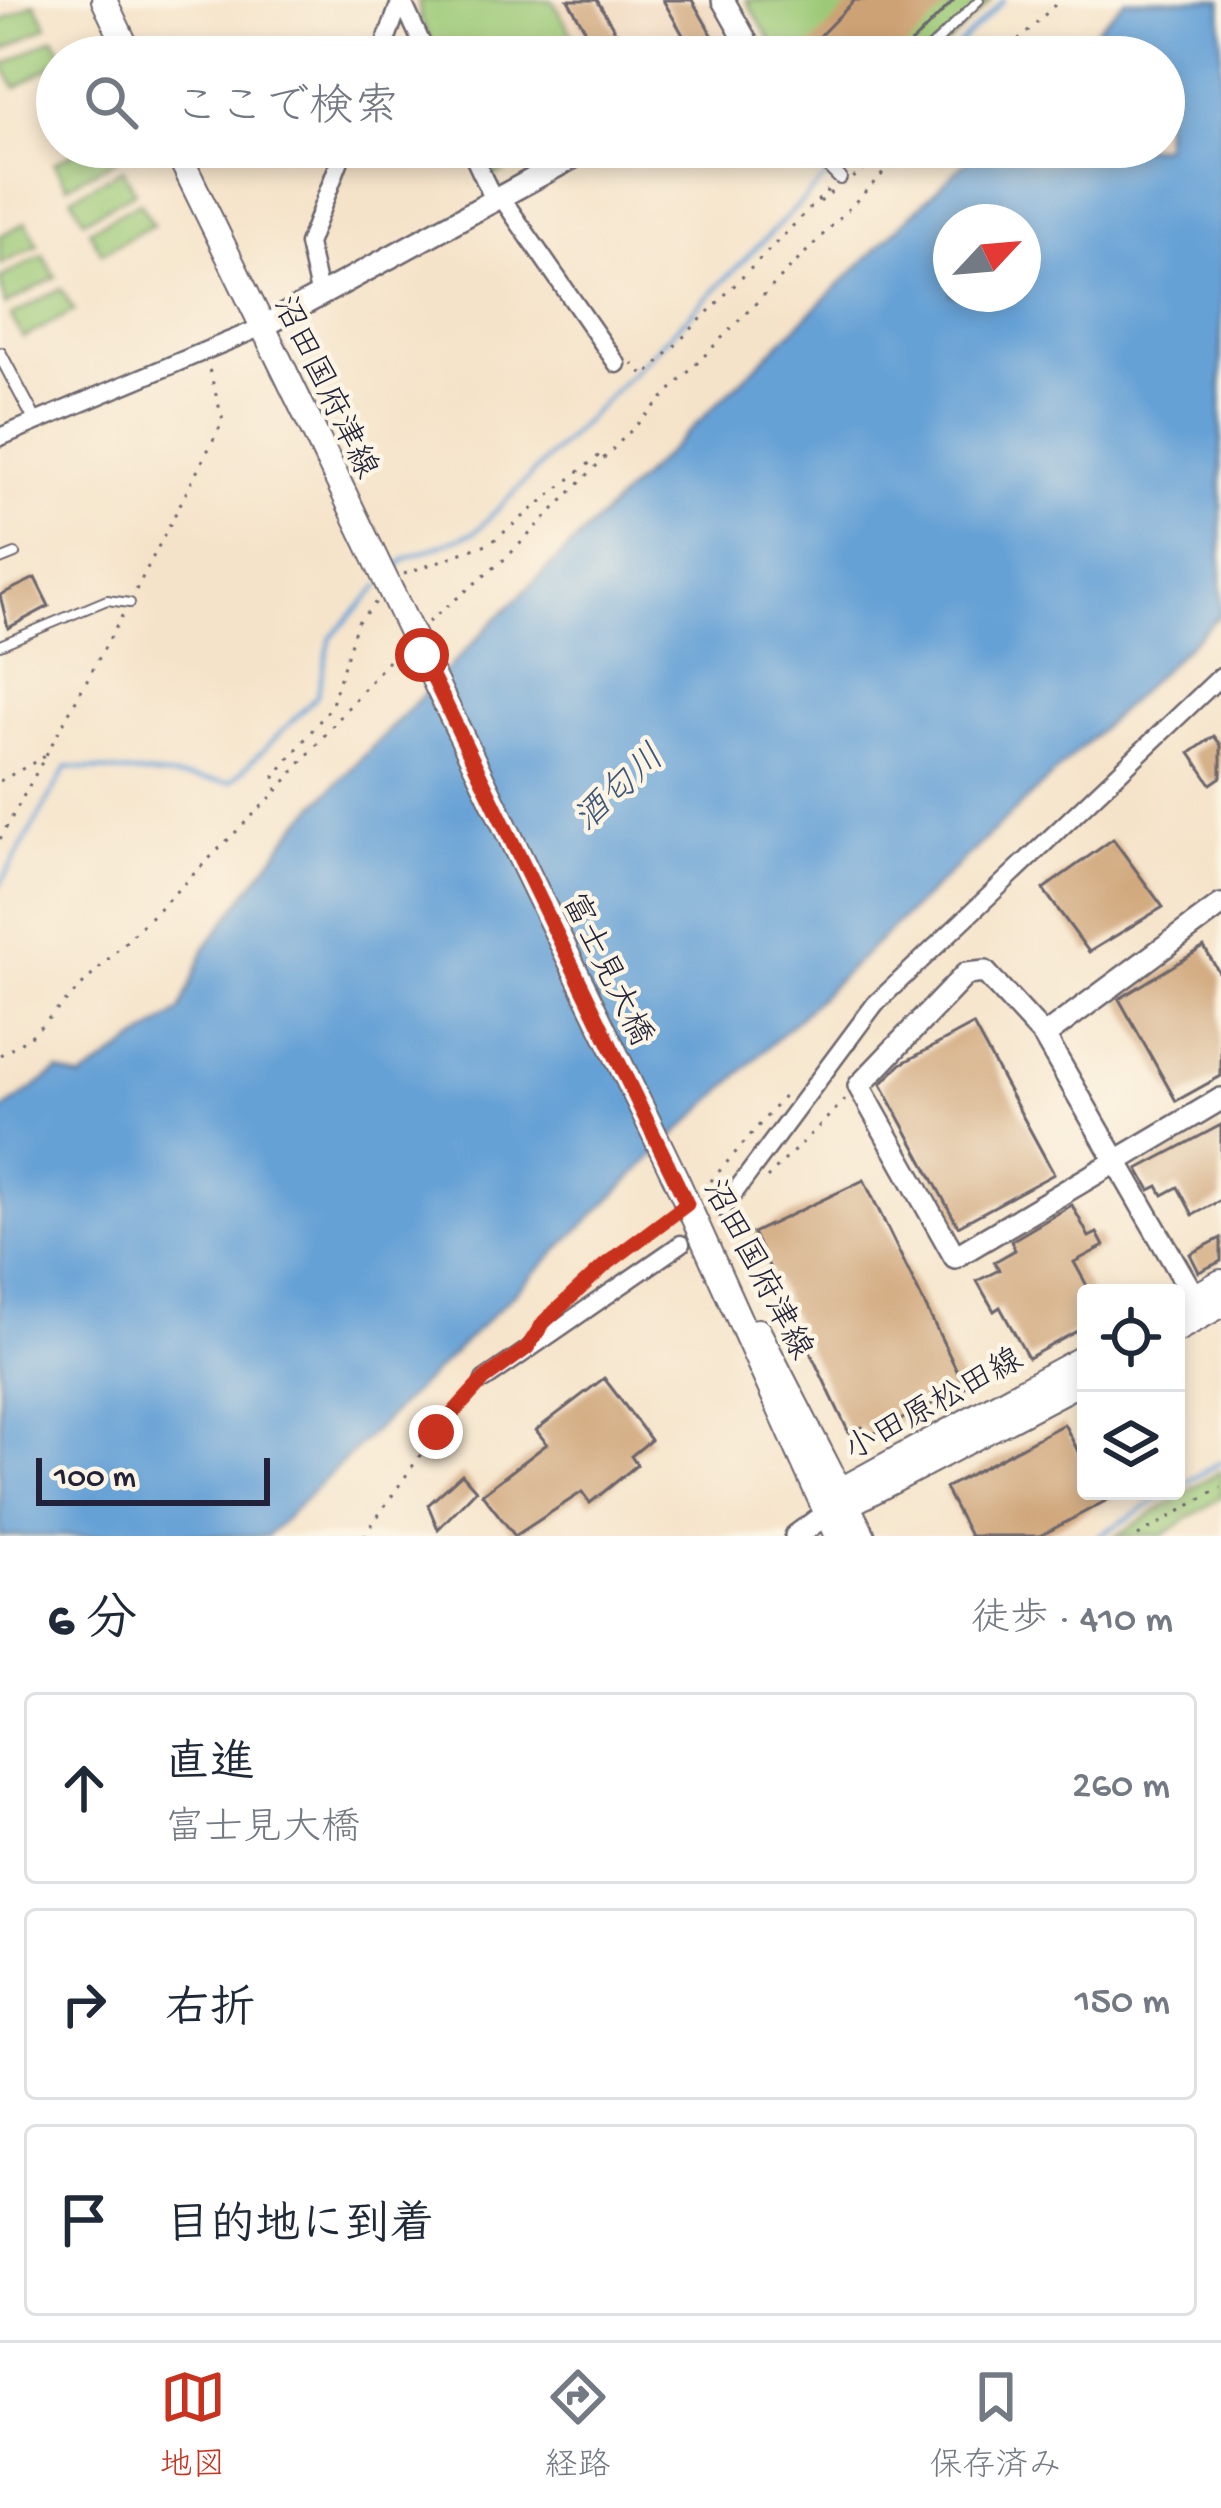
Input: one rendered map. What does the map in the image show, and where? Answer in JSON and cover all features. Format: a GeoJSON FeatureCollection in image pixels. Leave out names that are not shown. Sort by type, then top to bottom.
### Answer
{"type":"FeatureCollection","features":[{"type":"Feature","properties":{"kind":"main road"},"geometry":{"type":"LineString","coordinates":[[104,2],[121,36]]}},
{"type":"Feature","properties":{"kind":"main road","name":"沼田国府津線"},"geometry":{"type":"LineString","coordinates":[[185,168],[417,644]]}},
{"type":"Feature","properties":{"kind":"main road","name":"富士見大橋"},"geometry":{"type":"LineString","coordinates":[[417,644],[684,1196]]}},
{"type":"Feature","properties":{"kind":"main road","name":"沼田国府津線"},"geometry":{"type":"LineString","coordinates":[[684,1196],[838,1512],[862,1536]]}},
{"type":"Feature","properties":{"kind":"main road"},"geometry":{"type":"LineString","coordinates":[[1199,1306],[1221,1282]]}},
{"type":"Feature","properties":{"kind":"main road","name":"小田原松田線"},"geometry":{"type":"LineString","coordinates":[[838,1512],[1077,1362]]}},
{"type":"Feature","properties":{"kind":"main road","name":"小田原松田線"},"geometry":{"type":"LineString","coordinates":[[838,1512],[1077,1384]]}},
{"type":"Feature","properties":{"kind":"street"},"geometry":{"type":"LineString","coordinates":[[388,36],[402,0]]}},
{"type":"Feature","properties":{"kind":"street"},"geometry":{"type":"LineString","coordinates":[[402,0],[418,36]]}},
{"type":"Feature","properties":{"kind":"street"},"geometry":{"type":"LineString","coordinates":[[723,0],[743,36]]}},
{"type":"Feature","properties":{"kind":"street"},"geometry":{"type":"LineString","coordinates":[[320,297],[308,244],[337,168]]}},
{"type":"Feature","properties":{"kind":"street"},"geometry":{"type":"LineString","coordinates":[[481,168],[497,199],[622,361]]}},
{"type":"Feature","properties":{"kind":"street"},"geometry":{"type":"LineString","coordinates":[[0,437],[262,327],[554,168]]}},
{"type":"Feature","properties":{"kind":"street"},"geometry":{"type":"LineString","coordinates":[[830,168],[840,178]]}},
{"type":"Feature","properties":{"kind":"street"},"geometry":{"type":"LineString","coordinates":[[0,355],[35,419]]}},
{"type":"Feature","properties":{"kind":"street"},"geometry":{"type":"LineString","coordinates":[[723,1208],[875,1004],[1221,676]]}},
{"type":"Feature","properties":{"kind":"street"},"geometry":{"type":"LineString","coordinates":[[1044,1036],[1221,905]]}},
{"type":"Feature","properties":{"kind":"street"},"geometry":{"type":"LineString","coordinates":[[1199,1306],[1120,1160],[1044,1036],[985,972],[966,974],[859,1085],[955,1257],[1120,1160],[1221,1099]]}},
{"type":"Feature","properties":{"kind":"street"},"geometry":{"type":"LineString","coordinates":[[484,1379],[681,1244]]}},
{"type":"Feature","properties":{"kind":"street"},"geometry":{"type":"LineString","coordinates":[[796,1536],[838,1512]]}},
{"type":"Feature","properties":{"kind":"lane"},"geometry":{"type":"LineString","coordinates":[[942,36],[979,0]]}},
{"type":"Feature","properties":{"kind":"lane"},"geometry":{"type":"LineString","coordinates":[[0,560],[15,554]]}},
{"type":"Feature","properties":{"kind":"lane"},"geometry":{"type":"LineString","coordinates":[[0,645],[107,600],[130,603]]}},
{"type":"Feature","properties":{"kind":"path"},"geometry":{"type":"LineString","coordinates":[[1023,36],[1060,0]]}},
{"type":"Feature","properties":{"kind":"path"},"geometry":{"type":"LineString","coordinates":[[813,205],[865,168]]}},
{"type":"Feature","properties":{"kind":"path"},"geometry":{"type":"LineString","coordinates":[[0,1055],[32,1035],[277,791],[888,168]]}},
{"type":"Feature","properties":{"kind":"path"},"geometry":{"type":"LineString","coordinates":[[622,361],[642,373],[840,178]]}},
{"type":"Feature","properties":{"kind":"path"},"geometry":{"type":"LineString","coordinates":[[277,791],[275,776],[331,707],[357,622],[409,568],[492,542],[582,465],[608,450]]}},
{"type":"Feature","properties":{"kind":"path"},"geometry":{"type":"LineString","coordinates":[[0,781],[52,752]]}},
{"type":"Feature","properties":{"kind":"path"},"geometry":{"type":"LineString","coordinates":[[560,1308],[684,1196],[796,1083]]}},
{"type":"Feature","properties":{"kind":"path"},"geometry":{"type":"LineString","coordinates":[[762,1183],[859,1085]]}},
{"type":"Feature","properties":{"kind":"path"},"geometry":{"type":"LineString","coordinates":[[364,1536],[436,1432],[484,1379]]}},
{"type":"Feature","properties":{"kind":"path"},"geometry":{"type":"LineString","coordinates":[[1138,1536],[1221,1487]]}},
{"type":"Feature","properties":{"kind":"shaded area"},"geometry":{"type":"Polygon","coordinates":[[[412,0],[710,0],[731,36],[426,36],[412,0]]]}},
{"type":"Feature","properties":{"kind":"green space"},"geometry":{"type":"Polygon","coordinates":[[[419,0],[552,0],[573,36],[429,36],[420,18],[419,0]]]}},
{"type":"Feature","properties":{"kind":"green space"},"geometry":{"type":"Polygon","coordinates":[[[746,0],[991,0],[956,36],[768,36],[746,0]]]}},
{"type":"Feature","properties":{"kind":"green space"},"geometry":{"type":"Polygon","coordinates":[[[35,3],[47,26],[0,52],[0,22],[35,3]]]}},
{"type":"Feature","properties":{"kind":"green space"},"geometry":{"type":"Polygon","coordinates":[[[36,48],[36,75],[16,88],[3,65],[36,48]]]}},
{"type":"Feature","properties":{"kind":"green space"},"geometry":{"type":"Polygon","coordinates":[[[57,168],[100,168],[67,186],[57,168]]]}},
{"type":"Feature","properties":{"kind":"green space"},"geometry":{"type":"Polygon","coordinates":[[[123,169],[135,192],[84,220],[72,197],[123,169]]]}},
{"type":"Feature","properties":{"kind":"green space"},"geometry":{"type":"Polygon","coordinates":[[[140,202],[153,225],[102,253],[89,230],[140,202]]]}},
{"type":"Feature","properties":{"kind":"green space"},"geometry":{"type":"Polygon","coordinates":[[[26,222],[38,245],[0,265],[0,236],[26,222]]]}},
{"type":"Feature","properties":{"kind":"green space"},"geometry":{"type":"Polygon","coordinates":[[[43,255],[56,277],[5,305],[0,278],[43,255]]]}},
{"type":"Feature","properties":{"kind":"green space"},"geometry":{"type":"Polygon","coordinates":[[[61,288],[74,311],[23,338],[11,316],[61,288]]]}},
{"type":"Feature","properties":{"kind":"green space"},"geometry":{"type":"Polygon","coordinates":[[[1221,1471],[1221,1497],[1162,1536],[1116,1536],[1174,1500],[1185,1500],[1185,1493],[1221,1471]]]}},
{"type":"Feature","properties":{"kind":"water","name":"酒匂川"},"geometry":{"type":"Polygon","coordinates":[[[1125,0],[1221,0],[1221,614],[662,1148],[267,1536],[0,1536],[0,1112],[58,1071],[81,1079],[180,1011],[205,948],[298,824],[497,618],[959,168],[1185,168],[1185,36],[1090,36],[1125,0]]]}},
{"type":"Feature","properties":{"kind":"building"},"geometry":{"type":"Polygon","coordinates":[[[568,0],[597,0],[618,36],[589,36],[568,0]]]}},
{"type":"Feature","properties":{"kind":"building"},"geometry":{"type":"Polygon","coordinates":[[[663,0],[692,0],[713,36],[683,35],[663,0]]]}},
{"type":"Feature","properties":{"kind":"building"},"geometry":{"type":"Polygon","coordinates":[[[855,0],[954,0],[919,36],[820,36],[855,0]]]}},
{"type":"Feature","properties":{"kind":"building"},"geometry":{"type":"Polygon","coordinates":[[[35,578],[49,606],[8,628],[0,595],[35,578]]]}},
{"type":"Feature","properties":{"kind":"building"},"geometry":{"type":"Polygon","coordinates":[[[1214,736],[1221,745],[1221,777],[1211,784],[1190,753],[1214,736]]]}},
{"type":"Feature","properties":{"kind":"building"},"geometry":{"type":"Polygon","coordinates":[[[1113,839],[1163,907],[1089,952],[1043,889],[1113,839]]]}},
{"type":"Feature","properties":{"kind":"building"},"geometry":{"type":"Polygon","coordinates":[[[1204,947],[1221,976],[1221,1076],[1176,1101],[1119,999],[1204,947]]]}},
{"type":"Feature","properties":{"kind":"building"},"geometry":{"type":"Polygon","coordinates":[[[973,1025],[1054,1174],[958,1226],[881,1084],[901,1064],[973,1025]]]}},
{"type":"Feature","properties":{"kind":"building"},"geometry":{"type":"Polygon","coordinates":[[[1221,1125],[1221,1200],[1193,1215],[1178,1187],[1163,1195],[1158,1186],[1150,1190],[1138,1169],[1221,1125]]]}},
{"type":"Feature","properties":{"kind":"building"},"geometry":{"type":"Polygon","coordinates":[[[864,1180],[965,1387],[867,1437],[862,1427],[849,1433],[753,1233],[864,1180]]]}},
{"type":"Feature","properties":{"kind":"building"},"geometry":{"type":"Polygon","coordinates":[[[1072,1205],[1089,1237],[1097,1233],[1104,1246],[1074,1262],[1086,1284],[1077,1284],[1077,1331],[1028,1358],[1000,1307],[994,1311],[977,1281],[999,1270],[994,1262],[1015,1250],[1011,1241],[1072,1205]]]}},
{"type":"Feature","properties":{"kind":"building"},"geometry":{"type":"Polygon","coordinates":[[[1221,1238],[1221,1261],[1199,1272],[1190,1254],[1221,1238]]]}},
{"type":"Feature","properties":{"kind":"building"},"geometry":{"type":"Polygon","coordinates":[[[604,1378],[651,1440],[631,1456],[637,1465],[590,1503],[582,1492],[515,1536],[482,1494],[547,1444],[536,1430],[604,1378]]]}},
{"type":"Feature","properties":{"kind":"building"},"geometry":{"type":"Polygon","coordinates":[[[1064,1424],[1077,1449],[1077,1500],[1107,1500],[1040,1536],[970,1536],[945,1488],[1064,1424]]]}},
{"type":"Feature","properties":{"kind":"building"},"geometry":{"type":"Polygon","coordinates":[[[462,1474],[476,1490],[438,1529],[428,1505],[462,1474]]]}},
{"type":"Feature","properties":{"kind":"waterway"},"geometry":{"type":"LineString","coordinates":[[968,36],[1004,0]]}},
{"type":"Feature","properties":{"kind":"waterway"},"geometry":{"type":"LineString","coordinates":[[391,573],[405,559],[475,532],[835,168]]}},
{"type":"Feature","properties":{"kind":"waterway"},"geometry":{"type":"LineString","coordinates":[[0,885],[67,767],[231,782],[317,696],[331,637],[379,586]]}},
{"type":"Feature","properties":{"kind":"waterway"},"geometry":{"type":"LineString","coordinates":[[1185,1484],[1221,1462]]}},
{"type":"Feature","properties":{"kind":"waterway"},"geometry":{"type":"LineString","coordinates":[[1099,1536],[1157,1500]]}},
{"type":"Feature","properties":{"kind":"route"},"geometry":{"type":"LineString","coordinates":[[422,655],[687,1204],[604,1266],[544,1322],[527,1348],[484,1379],[436,1432]]}}]}
